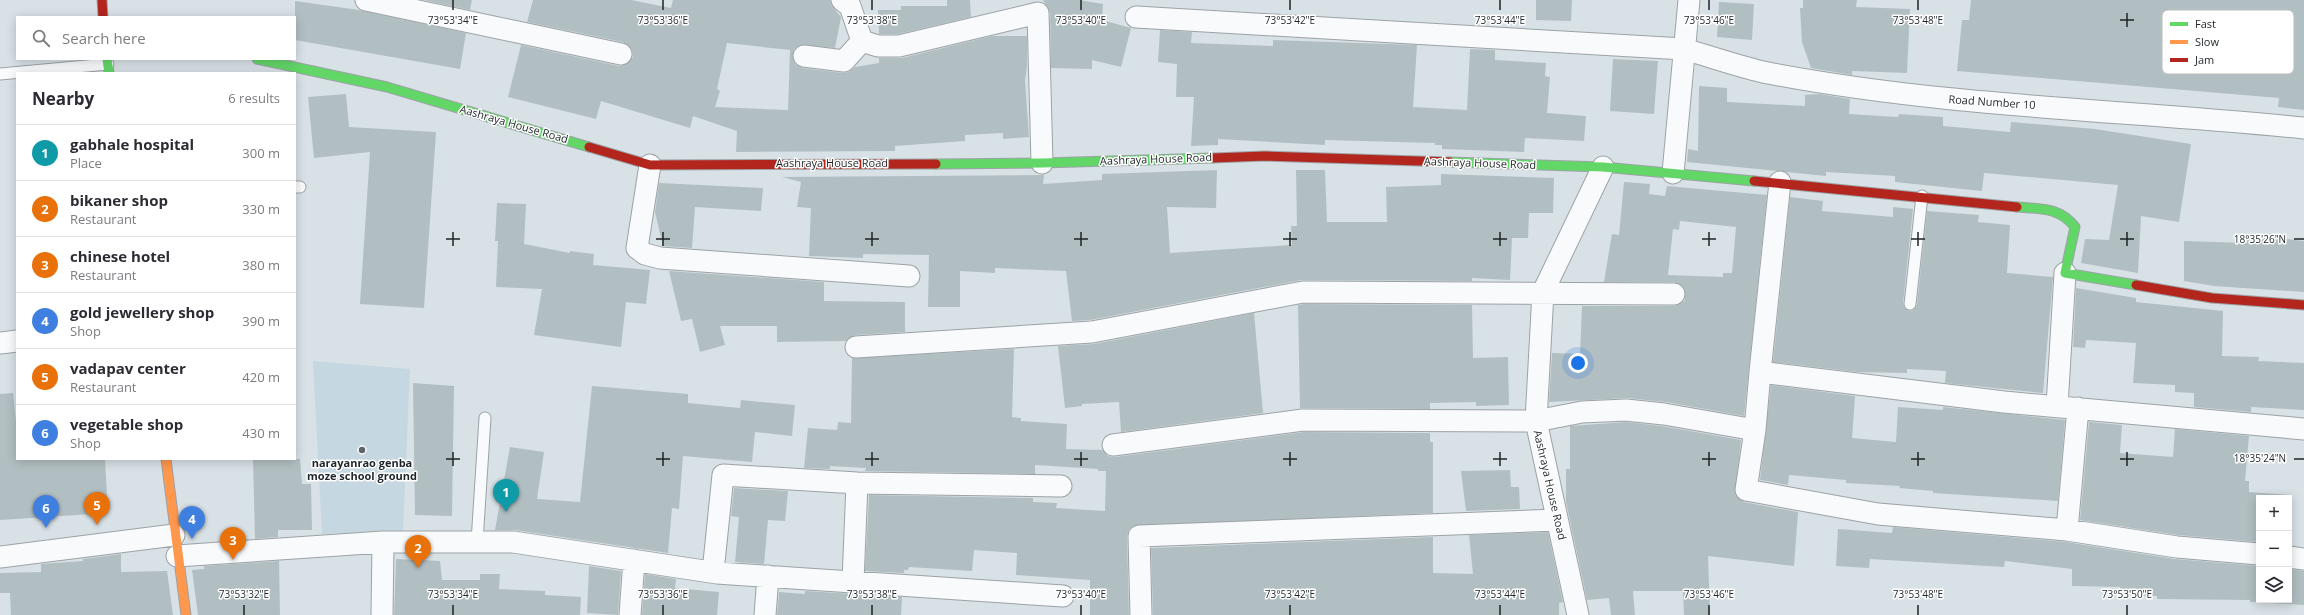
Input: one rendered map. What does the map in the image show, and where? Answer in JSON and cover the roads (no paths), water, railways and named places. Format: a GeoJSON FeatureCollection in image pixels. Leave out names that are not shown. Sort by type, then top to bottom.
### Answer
{"type":"FeatureCollection","features":[{"type":"Feature","properties":{"kind":"street"},"geometry":{"type":"LineString","coordinates":[[102,0],[103,16]]}},
{"type":"Feature","properties":{"kind":"street"},"geometry":{"type":"LineString","coordinates":[[366,0],[621,54]]}},
{"type":"Feature","properties":{"kind":"street"},"geometry":{"type":"LineString","coordinates":[[842,0],[850,6],[862,41]]}},
{"type":"Feature","properties":{"kind":"street"},"geometry":{"type":"LineString","coordinates":[[1673,173],[1689,0]]}},
{"type":"Feature","properties":{"kind":"street"},"geometry":{"type":"LineString","coordinates":[[862,41],[878,46],[899,46],[1038,13],[1042,163]]}},
{"type":"Feature","properties":{"kind":"street","name":"Road Number 10"},"geometry":{"type":"LineString","coordinates":[[1136,17],[1684,49],[1767,72],[1924,97],[2205,118],[2304,128]]}},
{"type":"Feature","properties":{"kind":"street"},"geometry":{"type":"LineString","coordinates":[[804,56],[844,61],[862,41]]}},
{"type":"Feature","properties":{"kind":"street","name":"Aashraya House Road"},"geometry":{"type":"LineString","coordinates":[[262,60],[387,87],[650,165],[1042,163],[1265,156],[1603,167],[1543,292],[1536,421],[1556,520],[1578,615]]}},
{"type":"Feature","properties":{"kind":"street"},"geometry":{"type":"LineString","coordinates":[[650,165],[637,248],[645,254],[660,258],[909,276]]}},
{"type":"Feature","properties":{"kind":"street"},"geometry":{"type":"LineString","coordinates":[[1603,167],[1780,182],[2053,210],[2067,217],[2075,227],[2066,273],[2057,406]]}},
{"type":"Feature","properties":{"kind":"street"},"geometry":{"type":"LineString","coordinates":[[1780,182],[1760,372],[1756,430],[1746,490],[1878,514],[2067,530],[2177,547],[2256,554]]}},
{"type":"Feature","properties":{"kind":"street"},"geometry":{"type":"LineString","coordinates":[[2066,273],[2212,298],[2304,306]]}},
{"type":"Feature","properties":{"kind":"street"},"geometry":{"type":"LineString","coordinates":[[856,347],[1092,332],[1303,292],[1543,292],[1674,294]]}},
{"type":"Feature","properties":{"kind":"street"},"geometry":{"type":"LineString","coordinates":[[0,343],[16,341]]}},
{"type":"Feature","properties":{"kind":"street"},"geometry":{"type":"LineString","coordinates":[[1760,372],[2004,402],[2304,429]]}},
{"type":"Feature","properties":{"kind":"street"},"geometry":{"type":"LineString","coordinates":[[2067,530],[2078,408]]}},
{"type":"Feature","properties":{"kind":"street"},"geometry":{"type":"LineString","coordinates":[[1113,445],[1303,420],[1536,421],[1582,412],[1626,410],[1664,414],[1756,430]]}},
{"type":"Feature","properties":{"kind":"street"},"geometry":{"type":"LineString","coordinates":[[166,460],[176,556],[186,615]]}},
{"type":"Feature","properties":{"kind":"street"},"geometry":{"type":"LineString","coordinates":[[713,572],[723,475],[857,483],[1061,486]]}},
{"type":"Feature","properties":{"kind":"street"},"geometry":{"type":"LineString","coordinates":[[853,582],[857,483]]}},
{"type":"Feature","properties":{"kind":"street"},"geometry":{"type":"LineString","coordinates":[[1141,615],[1138,536],[1556,520]]}},
{"type":"Feature","properties":{"kind":"street"},"geometry":{"type":"LineString","coordinates":[[0,557],[174,535]]}},
{"type":"Feature","properties":{"kind":"street"},"geometry":{"type":"LineString","coordinates":[[382,615],[383,542]]}},
{"type":"Feature","properties":{"kind":"street"},"geometry":{"type":"LineString","coordinates":[[176,556],[383,542],[513,542],[713,572],[1063,596]]}},
{"type":"Feature","properties":{"kind":"street"},"geometry":{"type":"LineString","coordinates":[[2292,557],[2304,559]]}},
{"type":"Feature","properties":{"kind":"street"},"geometry":{"type":"LineString","coordinates":[[630,615],[634,560]]}},
{"type":"Feature","properties":{"kind":"street"},"geometry":{"type":"LineString","coordinates":[[765,615],[768,576]]}},
{"type":"Feature","properties":{"kind":"lane"},"geometry":{"type":"LineString","coordinates":[[24,72],[108,65]]}},
{"type":"Feature","properties":{"kind":"lane"},"geometry":{"type":"LineString","coordinates":[[0,74],[16,73]]}},
{"type":"Feature","properties":{"kind":"lane"},"geometry":{"type":"LineString","coordinates":[[1910,304],[1922,196]]}},
{"type":"Feature","properties":{"kind":"lane"},"geometry":{"type":"LineString","coordinates":[[477,542],[485,418]]}},
{"type":"Feature","properties":{"kind":"place","name":"narayanrao genba moze school ground"},"geometry":{"type":"Point","coordinates":[362,450]}},
{"type":"Feature","properties":{"kind":"place","name":"gabhale hospital"},"geometry":{"type":"Point","coordinates":[506,512]}},
{"type":"Feature","properties":{"kind":"place","name":"vadapav center"},"geometry":{"type":"Point","coordinates":[97,525]}},
{"type":"Feature","properties":{"kind":"place","name":"vegetable shop"},"geometry":{"type":"Point","coordinates":[46,528]}},
{"type":"Feature","properties":{"kind":"place","name":"gold jewellery shop"},"geometry":{"type":"Point","coordinates":[192,539]}},
{"type":"Feature","properties":{"kind":"place","name":"chinese hotel"},"geometry":{"type":"Point","coordinates":[233,560]}},
{"type":"Feature","properties":{"kind":"place","name":"bikaner shop"},"geometry":{"type":"Point","coordinates":[418,568]}}]}
